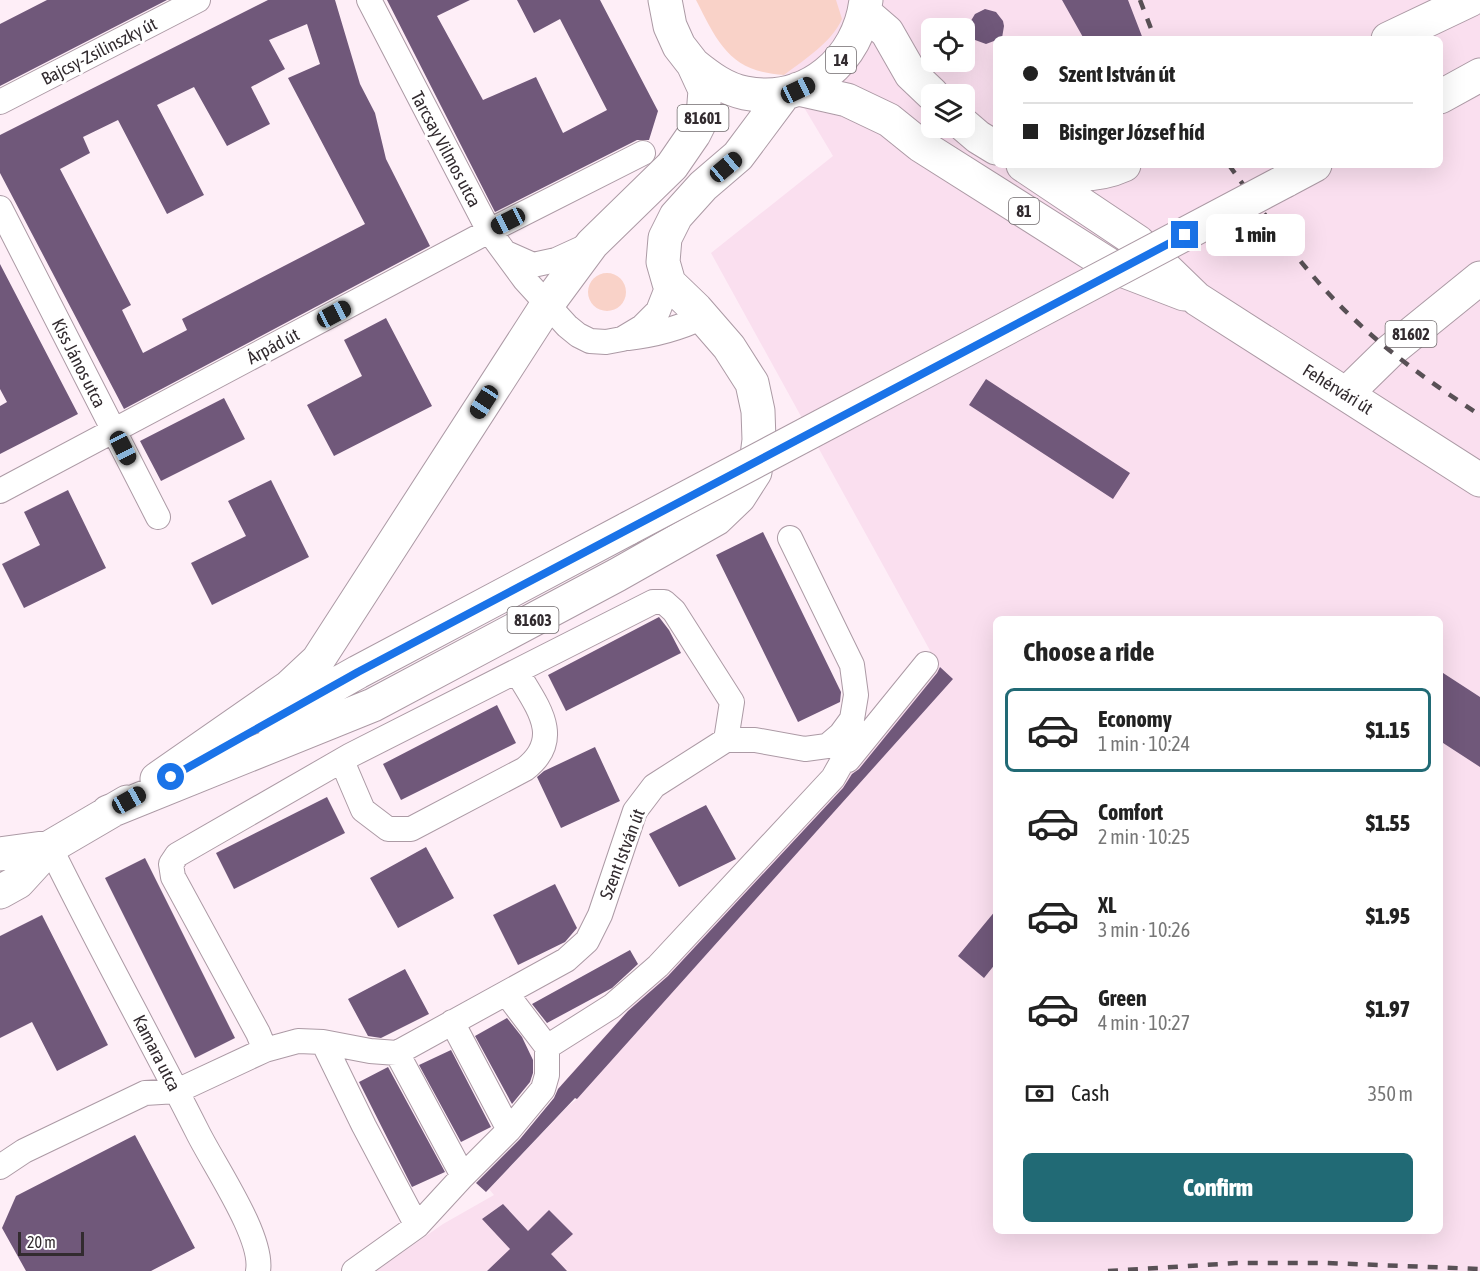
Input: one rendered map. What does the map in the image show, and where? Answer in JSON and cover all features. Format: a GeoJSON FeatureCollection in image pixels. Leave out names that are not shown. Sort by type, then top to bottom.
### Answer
{"type":"FeatureCollection","features":[{"type":"Feature","properties":{"kind":"main road"},"geometry":{"type":"LineString","coordinates":[[1394,36],[1470,0]]}},
{"type":"Feature","properties":{"kind":"main road"},"geometry":{"type":"LineString","coordinates":[[865,7],[887,32],[911,74],[922,84]]}},
{"type":"Feature","properties":{"kind":"main road","name":"14"},"geometry":{"type":"LineString","coordinates":[[665,9],[679,46],[693,64],[717,82],[745,93],[765,95],[791,91],[817,81],[834,68],[853,43],[865,7]]}},
{"type":"Feature","properties":{"kind":"main road","name":"81601"},"geometry":{"type":"LineString","coordinates":[[108,812],[246,719],[289,687],[318,660],[547,305],[592,244],[672,166],[694,134],[703,116],[705,90],[693,64]]}},
{"type":"Feature","properties":{"kind":"main road"},"geometry":{"type":"LineString","coordinates":[[1443,95],[1480,75]]}},
{"type":"Feature","properties":{"kind":"main road"},"geometry":{"type":"LineString","coordinates":[[669,283],[663,262],[665,238],[676,216],[703,186],[738,156],[791,91]]}},
{"type":"Feature","properties":{"kind":"main road","name":"Fehérvári út"},"geometry":{"type":"LineString","coordinates":[[791,91],[847,100],[889,120],[920,145],[1111,266],[1197,299]]}},
{"type":"Feature","properties":{"kind":"main road"},"geometry":{"type":"LineString","coordinates":[[975,134],[993,146]]}},
{"type":"Feature","properties":{"kind":"main road","name":"Fehérvári út"},"geometry":{"type":"LineString","coordinates":[[1027,168],[1138,242],[1197,299],[1480,480]]}},
{"type":"Feature","properties":{"kind":"main road"},"geometry":{"type":"LineString","coordinates":[[1030,168],[1058,174],[1083,174],[1110,168]]}},
{"type":"Feature","properties":{"kind":"main road"},"geometry":{"type":"LineString","coordinates":[[0,892],[18,882],[50,847],[358,672],[1309,168]]}},
{"type":"Feature","properties":{"kind":"main road","name":"81602"},"geometry":{"type":"LineString","coordinates":[[1346,394],[1390,351],[1480,278]]}},
{"type":"Feature","properties":{"kind":"main road","name":"81603"},"geometry":{"type":"LineString","coordinates":[[108,812],[373,705],[618,575],[716,519],[739,496],[754,472],[759,440],[758,411],[752,383],[729,347],[669,283]]}},
{"type":"Feature","properties":{"kind":"main road"},"geometry":{"type":"LineString","coordinates":[[0,855],[50,847]]}},
{"type":"Feature","properties":{"kind":"street","name":"Bajcsy-Zsilinszky út"},"geometry":{"type":"LineString","coordinates":[[0,102],[198,0]]}},
{"type":"Feature","properties":{"kind":"street","name":"Tarcsay Vilmos utca"},"geometry":{"type":"LineString","coordinates":[[369,0],[489,231],[547,305],[578,335],[590,341],[606,342],[654,335],[681,327],[703,317]]}},
{"type":"Feature","properties":{"kind":"street","name":"Árpád út"},"geometry":{"type":"LineString","coordinates":[[0,491],[489,231],[643,153]]}},
{"type":"Feature","properties":{"kind":"street","name":"Kiss János utca"},"geometry":{"type":"LineString","coordinates":[[0,208],[158,517]]}},
{"type":"Feature","properties":{"kind":"street"},"geometry":{"type":"LineString","coordinates":[[504,252],[533,265],[556,261],[592,244]]}},
{"type":"Feature","properties":{"kind":"street","name":"Tarcsay Vilmos utca"},"geometry":{"type":"LineString","coordinates":[[622,339],[642,327],[658,311],[669,283]]}},
{"type":"Feature","properties":{"kind":"street"},"geometry":{"type":"LineString","coordinates":[[790,538],[852,665],[856,695],[851,746],[833,778]]}},
{"type":"Feature","properties":{"kind":"street"},"geometry":{"type":"LineString","coordinates":[[265,1050],[258,1033],[173,877],[171,864],[177,855],[342,761],[653,603],[664,602],[674,611],[732,702],[726,740],[755,740],[805,749],[827,746],[842,734],[852,719]]}},
{"type":"Feature","properties":{"kind":"street"},"geometry":{"type":"LineString","coordinates":[[547,1047],[612,1006],[658,966],[833,778],[926,663]]}},
{"type":"Feature","properties":{"kind":"street"},"geometry":{"type":"LineString","coordinates":[[342,761],[363,810],[388,829],[411,829],[536,761],[546,743],[543,719],[517,672]]}},
{"type":"Feature","properties":{"kind":"street","name":"Szent István út"},"geometry":{"type":"LineString","coordinates":[[398,1053],[566,960],[587,941],[600,915],[635,811],[654,786],[726,740]]}},
{"type":"Feature","properties":{"kind":"street","name":"Kamara utca"},"geometry":{"type":"LineString","coordinates":[[50,847],[251,1232],[259,1265]]}},
{"type":"Feature","properties":{"kind":"street"},"geometry":{"type":"LineString","coordinates":[[354,1271],[417,1226],[509,1130],[543,1089],[547,1075],[547,1047],[506,993]]}},
{"type":"Feature","properties":{"kind":"street"},"geometry":{"type":"LineString","coordinates":[[452,1022],[509,1130]]}},
{"type":"Feature","properties":{"kind":"street"},"geometry":{"type":"LineString","coordinates":[[0,1167],[24,1151],[146,1093],[177,1091],[265,1050],[298,1041],[323,1042],[370,1052],[398,1053],[463,1176]]}},
{"type":"Feature","properties":{"kind":"street"},"geometry":{"type":"LineString","coordinates":[[323,1042],[417,1226]]}},
{"type":"Feature","properties":{"kind":"shaded area"},"geometry":{"type":"Polygon","coordinates":[[[696,0],[836,0],[842,19],[824,43],[784,75],[766,73],[738,61],[728,52],[711,29],[696,0]]]}},
{"type":"Feature","properties":{"kind":"shaded area"},"geometry":{"type":"Polygon","coordinates":[[[740,0],[1480,0],[1480,1271],[376,1271],[443,1224],[494,1195],[489,1189],[577,1099],[561,1085],[938,665],[711,253],[833,156],[740,0]]]}},
{"type":"Feature","properties":{"kind":"shaded area"},"geometry":{"type":"Polygon","coordinates":[[[607,273],[614,274],[620,279],[625,285],[625,299],[620,305],[614,310],[607,311],[600,310],[594,305],[589,299],[588,292],[589,285],[594,279],[600,274],[607,273]]]}},
{"type":"Feature","properties":{"kind":"building"},"geometry":{"type":"Polygon","coordinates":[[[47,0],[167,0],[0,86],[0,24],[47,0]]]}},
{"type":"Feature","properties":{"kind":"building"},"geometry":{"type":"Polygon","coordinates":[[[268,0],[335,0],[360,84],[375,113],[386,159],[430,246],[124,409],[0,173],[0,135],[268,0]],[[307,24],[269,40],[285,69],[251,87],[270,124],[227,146],[194,87],[157,105],[204,195],[167,214],[118,120],[83,137],[90,153],[60,169],[131,305],[122,310],[143,353],[187,330],[182,319],[365,224],[288,78],[320,64],[307,24]]]}},
{"type":"Feature","properties":{"kind":"building"},"geometry":{"type":"Polygon","coordinates":[[[387,0],[470,0],[437,16],[483,100],[536,77],[563,133],[607,110],[560,19],[534,33],[517,0],[600,0],[658,111],[649,140],[637,140],[495,212],[387,0]]]}},
{"type":"Feature","properties":{"kind":"building"},"geometry":{"type":"Polygon","coordinates":[[[1062,0],[1128,0],[1142,36],[1082,36],[1062,0]]]}},
{"type":"Feature","properties":{"kind":"building"},"geometry":{"type":"Polygon","coordinates":[[[985,9],[996,12],[1003,21],[1002,36],[993,36],[993,41],[986,44],[975,40],[975,18],[973,18],[975,14],[985,9]]]}},
{"type":"Feature","properties":{"kind":"building"},"geometry":{"type":"Polygon","coordinates":[[[0,264],[78,414],[0,454],[0,406],[7,402],[0,389],[0,264]]]}},
{"type":"Feature","properties":{"kind":"building"},"geometry":{"type":"Polygon","coordinates":[[[386,318],[432,406],[334,456],[307,405],[362,376],[344,340],[386,318]]]}},
{"type":"Feature","properties":{"kind":"building"},"geometry":{"type":"Polygon","coordinates":[[[986,379],[1130,473],[1113,499],[969,405],[986,379]]]}},
{"type":"Feature","properties":{"kind":"building"},"geometry":{"type":"Polygon","coordinates":[[[224,398],[245,439],[161,481],[140,441],[224,398]]]}},
{"type":"Feature","properties":{"kind":"building"},"geometry":{"type":"Polygon","coordinates":[[[271,480],[309,557],[212,605],[191,563],[246,536],[228,501],[271,480]]]}},
{"type":"Feature","properties":{"kind":"building"},"geometry":{"type":"Polygon","coordinates":[[[68,490],[106,568],[24,608],[2,564],[40,545],[24,512],[68,490]]]}},
{"type":"Feature","properties":{"kind":"building"},"geometry":{"type":"Polygon","coordinates":[[[763,532],[841,692],[840,702],[798,722],[716,555],[763,532]]]}},
{"type":"Feature","properties":{"kind":"building"},"geometry":{"type":"Polygon","coordinates":[[[659,617],[681,653],[566,711],[548,675],[659,617]]]}},
{"type":"Feature","properties":{"kind":"building"},"geometry":{"type":"Polygon","coordinates":[[[940,667],[953,679],[577,1099],[575,1098],[486,1192],[476,1183],[520,1139],[554,1098],[558,1089],[628,1011],[668,976],[843,788],[940,667]]]}},
{"type":"Feature","properties":{"kind":"building"},"geometry":{"type":"Polygon","coordinates":[[[1443,673],[1480,697],[1480,767],[1443,743],[1443,673]]]}},
{"type":"Feature","properties":{"kind":"building"},"geometry":{"type":"Polygon","coordinates":[[[497,705],[516,743],[401,800],[383,764],[497,705]]]}},
{"type":"Feature","properties":{"kind":"building"},"geometry":{"type":"Polygon","coordinates":[[[595,747],[620,801],[561,828],[537,777],[544,771],[595,747]]]}},
{"type":"Feature","properties":{"kind":"building"},"geometry":{"type":"Polygon","coordinates":[[[327,797],[345,833],[234,889],[216,853],[327,797]]]}},
{"type":"Feature","properties":{"kind":"building"},"geometry":{"type":"Polygon","coordinates":[[[706,805],[736,859],[679,887],[649,834],[706,805]]]}},
{"type":"Feature","properties":{"kind":"building"},"geometry":{"type":"Polygon","coordinates":[[[426,847],[454,898],[398,928],[370,878],[426,847]]]}},
{"type":"Feature","properties":{"kind":"building"},"geometry":{"type":"Polygon","coordinates":[[[145,858],[235,1038],[195,1058],[105,878],[145,858]]]}},
{"type":"Feature","properties":{"kind":"building"},"geometry":{"type":"Polygon","coordinates":[[[555,884],[577,928],[565,942],[518,965],[493,915],[555,884]]]}},
{"type":"Feature","properties":{"kind":"building"},"geometry":{"type":"Polygon","coordinates":[[[993,914],[993,967],[984,978],[958,956],[993,914]]]}},
{"type":"Feature","properties":{"kind":"building"},"geometry":{"type":"Polygon","coordinates":[[[42,915],[108,1045],[57,1071],[32,1022],[0,1038],[0,936],[42,915]]]}},
{"type":"Feature","properties":{"kind":"building"},"geometry":{"type":"Polygon","coordinates":[[[630,950],[638,964],[612,988],[547,1023],[532,1004],[630,950]]]}},
{"type":"Feature","properties":{"kind":"building"},"geometry":{"type":"Polygon","coordinates":[[[405,969],[429,1014],[381,1038],[368,1036],[348,999],[405,969]]]}},
{"type":"Feature","properties":{"kind":"building"},"geometry":{"type":"Polygon","coordinates":[[[507,1018],[522,1037],[533,1060],[530,1082],[512,1104],[475,1036],[507,1018]]]}},
{"type":"Feature","properties":{"kind":"building"},"geometry":{"type":"Polygon","coordinates":[[[451,1050],[491,1127],[461,1142],[419,1065],[451,1050]]]}},
{"type":"Feature","properties":{"kind":"building"},"geometry":{"type":"Polygon","coordinates":[[[388,1067],[445,1172],[412,1187],[359,1082],[388,1067]]]}},
{"type":"Feature","properties":{"kind":"building"},"geometry":{"type":"Polygon","coordinates":[[[135,1135],[195,1248],[151,1271],[26,1271],[2,1228],[16,1196],[135,1135]]]}},
{"type":"Feature","properties":{"kind":"building"},"geometry":{"type":"Polygon","coordinates":[[[503,1204],[528,1231],[549,1210],[573,1234],[551,1254],[567,1271],[487,1271],[510,1249],[482,1219],[503,1204]]]}},
{"type":"Feature","properties":{"kind":"railway"},"geometry":{"type":"LineString","coordinates":[[1140,0],[1154,36]]}},
{"type":"Feature","properties":{"kind":"railway"},"geometry":{"type":"LineString","coordinates":[[1231,168],[1289,246],[1338,304],[1401,359],[1480,415]]}},
{"type":"Feature","properties":{"kind":"railway"},"geometry":{"type":"LineString","coordinates":[[1108,1271],[1236,1263],[1327,1263],[1480,1269]]}},
{"type":"Feature","properties":{"kind":"route"},"geometry":{"type":"LineString","coordinates":[[171,777],[358,672],[1185,235]]}}]}
